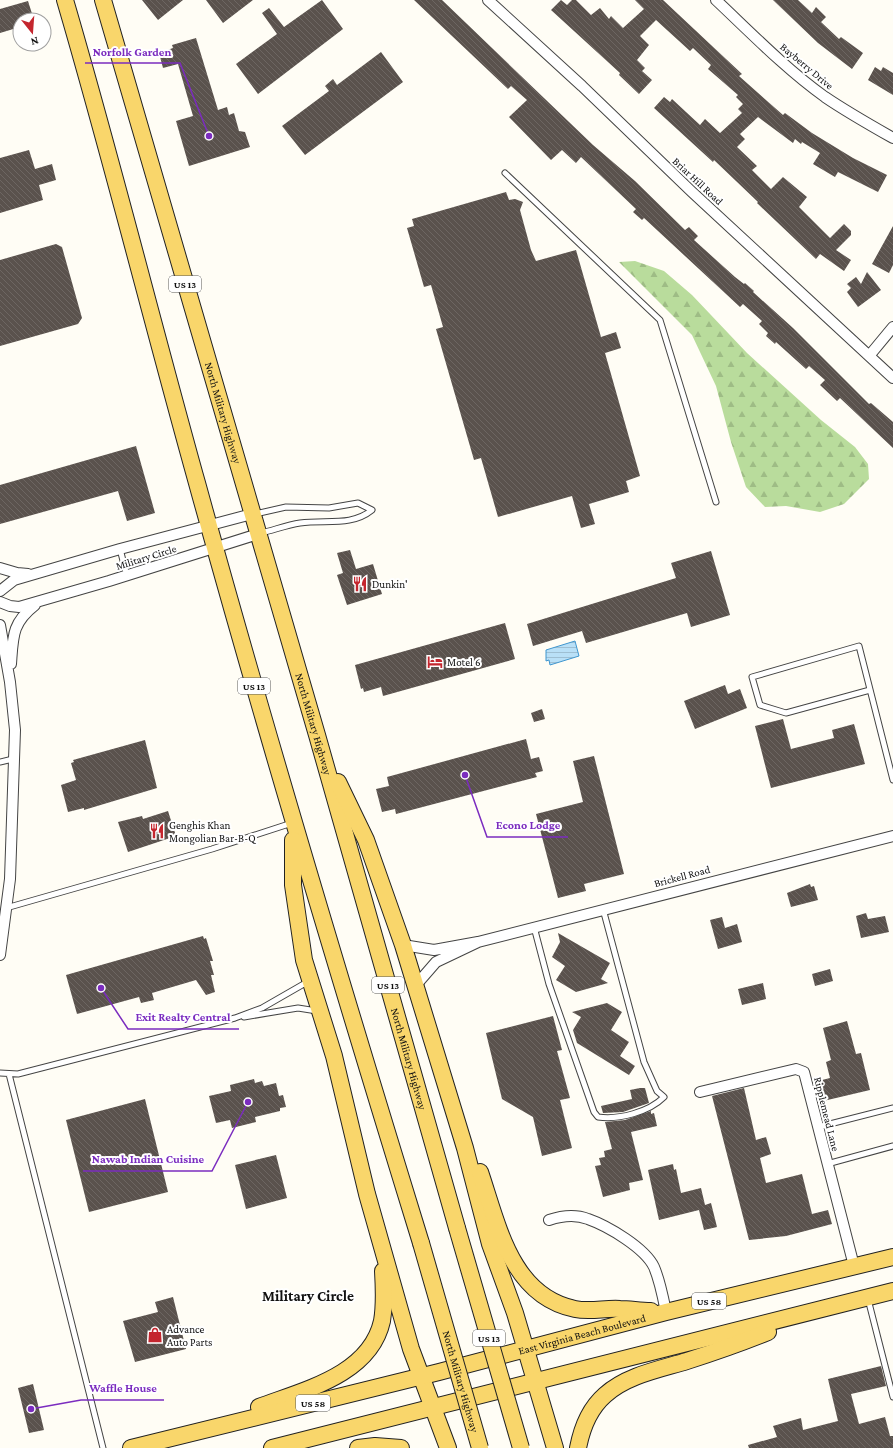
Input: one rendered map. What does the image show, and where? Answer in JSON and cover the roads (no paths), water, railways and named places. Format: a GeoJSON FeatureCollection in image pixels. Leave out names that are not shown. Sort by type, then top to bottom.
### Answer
{"type":"FeatureCollection","features":[{"type":"Feature","properties":{"kind":"main road","name":"North Military Highway"},"geometry":{"type":"LineString","coordinates":[[65,0],[106,141],[215,549],[293,823],[421,1243],[480,1448]]}},
{"type":"Feature","properties":{"kind":"main road","name":"North Military Highway"},"geometry":{"type":"LineString","coordinates":[[103,0],[319,741],[521,1448]]}},
{"type":"Feature","properties":{"kind":"main road"},"geometry":{"type":"LineString","coordinates":[[319,741],[366,840],[403,945],[465,1148],[490,1244],[515,1313],[555,1448]]}},
{"type":"Feature","properties":{"kind":"main road"},"geometry":{"type":"LineString","coordinates":[[293,823],[293,885],[304,960],[337,1068],[366,1194],[411,1349],[448,1448]]}},
{"type":"Feature","properties":{"kind":"main road"},"geometry":{"type":"LineString","coordinates":[[444,1078],[473,1149],[511,1260],[520,1275],[532,1288],[546,1299],[560,1306],[576,1310],[620,1309],[666,1312]]}},
{"type":"Feature","properties":{"kind":"main road"},"geometry":{"type":"LineString","coordinates":[[206,1429],[320,1383],[346,1370],[366,1354],[377,1334],[384,1307],[382,1248]]}},
{"type":"Feature","properties":{"kind":"main road","name":"East Virginia Beach Boulevard"},"geometry":{"type":"LineString","coordinates":[[131,1448],[421,1376],[666,1312],[893,1257]]}},
{"type":"Feature","properties":{"kind":"main road"},"geometry":{"type":"LineString","coordinates":[[272,1448],[893,1291]]}},
{"type":"Feature","properties":{"kind":"main road"},"geometry":{"type":"LineString","coordinates":[[578,1448],[584,1424],[594,1407],[606,1394],[619,1385],[639,1376],[731,1347],[806,1314]]}},
{"type":"Feature","properties":{"kind":"main road"},"geometry":{"type":"LineString","coordinates":[[358,1448],[376,1446],[401,1448]]}},
{"type":"Feature","properties":{"kind":"street","name":"Briar Hill Road"},"geometry":{"type":"LineString","coordinates":[[488,0],[582,86],[692,192],[893,378]]}},
{"type":"Feature","properties":{"kind":"street","name":"Bayberry Drive"},"geometry":{"type":"LineString","coordinates":[[716,0],[792,71],[824,96],[859,119],[893,138]]}},
{"type":"Feature","properties":{"kind":"street"},"geometry":{"type":"LineString","coordinates":[[869,356],[893,327]]}},
{"type":"Feature","properties":{"kind":"street","name":"Military Circle"},"geometry":{"type":"LineString","coordinates":[[0,590],[14,580],[120,549],[252,514]]}},
{"type":"Feature","properties":{"kind":"street","name":"Military Circle"},"geometry":{"type":"LineString","coordinates":[[0,602],[10,606],[19,607],[127,576],[258,534]]}},
{"type":"Feature","properties":{"kind":"street","name":"Military Circle"},"geometry":{"type":"LineString","coordinates":[[0,568],[17,574],[36,574]]}},
{"type":"Feature","properties":{"kind":"street","name":"Military Circle"},"geometry":{"type":"LineString","coordinates":[[10,682],[12,643],[17,622],[25,612],[39,601]]}},
{"type":"Feature","properties":{"kind":"street","name":"Military Circle"},"geometry":{"type":"LineString","coordinates":[[0,625],[10,682],[15,730],[10,880],[0,955]]}},
{"type":"Feature","properties":{"kind":"street","name":"Brickell Road"},"geometry":{"type":"LineString","coordinates":[[403,945],[434,950],[478,942],[893,836]]}},
{"type":"Feature","properties":{"kind":"street","name":"Brickell Road"},"geometry":{"type":"LineString","coordinates":[[416,985],[436,962],[478,942]]}},
{"type":"Feature","properties":{"kind":"street","name":"Ripplemead Lane"},"geometry":{"type":"LineString","coordinates":[[700,1092],[796,1069],[804,1072],[854,1266]]}},
{"type":"Feature","properties":{"kind":"street"},"geometry":{"type":"LineString","coordinates":[[549,1220],[571,1216],[588,1219],[634,1245],[646,1255],[654,1266],[666,1312]]}},
{"type":"Feature","properties":{"kind":"lane"},"geometry":{"type":"LineString","coordinates":[[505,173],[660,320],[716,502]]}},
{"type":"Feature","properties":{"kind":"lane"},"geometry":{"type":"LineString","coordinates":[[252,514],[286,507],[329,508],[358,503],[372,510],[363,517],[355,519],[340,522],[300,523],[258,534]]}},
{"type":"Feature","properties":{"kind":"lane"},"geometry":{"type":"LineString","coordinates":[[120,549],[127,576]]}},
{"type":"Feature","properties":{"kind":"lane"},"geometry":{"type":"LineString","coordinates":[[870,690],[786,713],[760,705],[752,677],[859,646],[893,780]]}},
{"type":"Feature","properties":{"kind":"lane"},"geometry":{"type":"LineString","coordinates":[[0,762],[13,759]]}},
{"type":"Feature","properties":{"kind":"lane"},"geometry":{"type":"LineString","coordinates":[[6,908],[293,823]]}},
{"type":"Feature","properties":{"kind":"lane"},"geometry":{"type":"LineString","coordinates":[[534,927],[549,984],[594,1112],[598,1117],[605,1118],[642,1111],[657,1105],[664,1097],[657,1091],[644,1062],[603,909]]}},
{"type":"Feature","properties":{"kind":"lane"},"geometry":{"type":"LineString","coordinates":[[235,1018],[262,1008],[310,981]]}},
{"type":"Feature","properties":{"kind":"lane"},"geometry":{"type":"LineString","coordinates":[[0,1073],[9,1074],[25,1072],[235,1018],[298,1008],[319,1011]]}},
{"type":"Feature","properties":{"kind":"lane"},"geometry":{"type":"LineString","coordinates":[[9,1074],[103,1448]]}},
{"type":"Feature","properties":{"kind":"lane"},"geometry":{"type":"LineString","coordinates":[[818,1127],[893,1108]]}},
{"type":"Feature","properties":{"kind":"lane"},"geometry":{"type":"LineString","coordinates":[[827,1164],[893,1146]]}},
{"type":"Feature","properties":{"kind":"lane"},"geometry":{"type":"LineString","coordinates":[[867,1297],[893,1397]]}},
{"type":"Feature","properties":{"kind":"water"},"geometry":{"type":"Polygon","coordinates":[[[575,641],[579,656],[550,665],[549,660],[546,661],[546,650],[575,641]]]}},
{"type":"Feature","properties":{"kind":"place","name":"Norfolk Garden"},"geometry":{"type":"Point","coordinates":[209,136]}},
{"type":"Feature","properties":{"kind":"place","name":"Dunkin'"},"geometry":{"type":"Point","coordinates":[360,584]}},
{"type":"Feature","properties":{"kind":"place","name":"Motel 6"},"geometry":{"type":"Point","coordinates":[435,662]}},
{"type":"Feature","properties":{"kind":"place","name":"Econo Lodge"},"geometry":{"type":"Point","coordinates":[465,775]}},
{"type":"Feature","properties":{"kind":"place","name":"Genghis Khan Mongolian Bar-B-Q"},"geometry":{"type":"Point","coordinates":[157,831]}},
{"type":"Feature","properties":{"kind":"place","name":"Exit Realty Central"},"geometry":{"type":"Point","coordinates":[101,988]}},
{"type":"Feature","properties":{"kind":"place","name":"Nawab Indian Cuisine"},"geometry":{"type":"Point","coordinates":[248,1102]}},
{"type":"Feature","properties":{"kind":"place","name":"Advance Auto Parts"},"geometry":{"type":"Point","coordinates":[155,1335]}},
{"type":"Feature","properties":{"kind":"place","name":"Waffle House"},"geometry":{"type":"Point","coordinates":[31,1409]}},
{"type":"Feature","properties":{"kind":"district","name":"Military Circle"},"geometry":{"type":"Point","coordinates":[308,1296]}}]}
